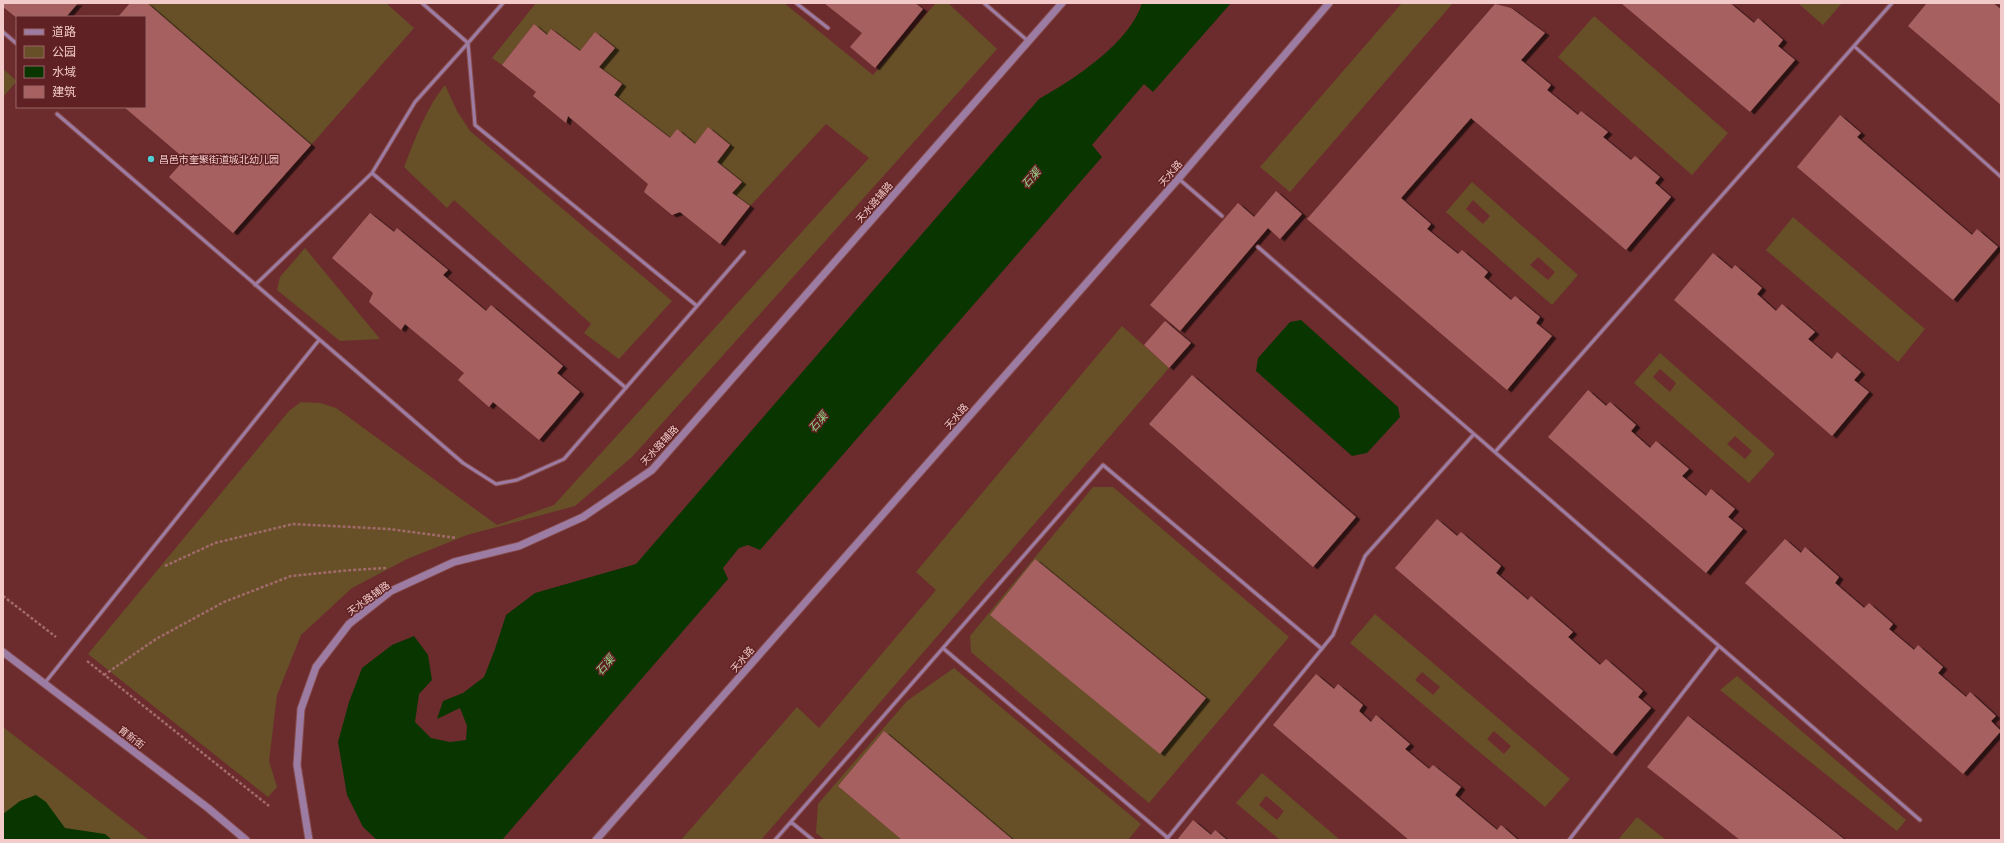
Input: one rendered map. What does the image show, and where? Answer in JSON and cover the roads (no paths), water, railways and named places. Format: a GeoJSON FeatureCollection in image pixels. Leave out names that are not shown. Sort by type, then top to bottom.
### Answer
{"type":"FeatureCollection","features":[{"type":"Feature","properties":{"kind":"street","name":"天水路辅路"},"geometry":{"type":"LineString","coordinates":[[309,840],[297,765],[301,709],[316,667],[349,624],[391,591],[454,562],[519,546],[583,517],[652,470],[1062,3]]}},
{"type":"Feature","properties":{"kind":"street","name":"天水路"},"geometry":{"type":"LineString","coordinates":[[596,840],[1179,178],[1329,3]]}},
{"type":"Feature","properties":{"kind":"street","name":"育新街"},"geometry":{"type":"LineString","coordinates":[[3,652],[208,808],[246,840]]}},
{"type":"Feature","properties":{"kind":"lane"},"geometry":{"type":"LineString","coordinates":[[422,3],[468,43],[475,125],[697,306]]}},
{"type":"Feature","properties":{"kind":"lane"},"geometry":{"type":"LineString","coordinates":[[495,3],[499,6]]}},
{"type":"Feature","properties":{"kind":"lane"},"geometry":{"type":"LineString","coordinates":[[255,285],[372,173],[415,102],[503,3]]}},
{"type":"Feature","properties":{"kind":"lane"},"geometry":{"type":"LineString","coordinates":[[796,3],[828,28]]}},
{"type":"Feature","properties":{"kind":"lane"},"geometry":{"type":"LineString","coordinates":[[984,3],[1028,41]]}},
{"type":"Feature","properties":{"kind":"lane"},"geometry":{"type":"LineString","coordinates":[[1495,452],[1892,3]]}},
{"type":"Feature","properties":{"kind":"lane"},"geometry":{"type":"LineString","coordinates":[[3,32],[16,43]]}},
{"type":"Feature","properties":{"kind":"lane"},"geometry":{"type":"LineString","coordinates":[[1854,46],[2001,177]]}},
{"type":"Feature","properties":{"kind":"lane"},"geometry":{"type":"LineString","coordinates":[[57,114],[463,463],[496,484],[517,480],[564,459],[744,252]]}},
{"type":"Feature","properties":{"kind":"lane"},"geometry":{"type":"LineString","coordinates":[[372,173],[626,388]]}},
{"type":"Feature","properties":{"kind":"lane"},"geometry":{"type":"LineString","coordinates":[[1179,178],[1222,216]]}},
{"type":"Feature","properties":{"kind":"lane"},"geometry":{"type":"LineString","coordinates":[[1258,247],[1920,820]]}},
{"type":"Feature","properties":{"kind":"lane"},"geometry":{"type":"LineString","coordinates":[[44,684],[319,340]]}},
{"type":"Feature","properties":{"kind":"lane"},"geometry":{"type":"LineString","coordinates":[[944,649],[1167,839],[1333,635],[1365,556],[1474,434]]}},
{"type":"Feature","properties":{"kind":"lane"},"geometry":{"type":"LineString","coordinates":[[775,840],[944,649],[1103,465],[1322,649]]}},
{"type":"Feature","properties":{"kind":"lane"},"geometry":{"type":"LineString","coordinates":[[1569,840],[1719,646]]}},
{"type":"Feature","properties":{"kind":"lane"},"geometry":{"type":"LineString","coordinates":[[791,822],[813,840]]}},
{"type":"Feature","properties":{"kind":"water","name":"石渠"},"geometry":{"type":"Polygon","coordinates":[[[1142,3],[1231,3],[1153,92],[1144,84],[1092,145],[1102,157],[760,550],[748,545],[739,548],[723,568],[728,579],[502,840],[377,840],[363,827],[347,795],[338,742],[349,702],[362,668],[392,645],[414,636],[428,655],[432,680],[419,694],[415,722],[431,738],[450,742],[466,740],[467,726],[460,708],[437,719],[443,701],[463,693],[484,677],[506,615],[535,593],[636,564],[1039,99],[1084,70],[1113,46],[1136,18],[1142,3]]]}},
{"type":"Feature","properties":{"kind":"water"},"geometry":{"type":"Polygon","coordinates":[[[1301,320],[1398,407],[1400,417],[1367,453],[1352,456],[1256,371],[1258,358],[1290,322],[1301,320]]]}},
{"type":"Feature","properties":{"kind":"water"},"geometry":{"type":"Polygon","coordinates":[[[36,795],[46,802],[65,828],[105,834],[112,840],[3,840],[3,814],[20,801],[36,795]]]}},
{"type":"Feature","properties":{"kind":"place","name":"昌邑市奎聚街道城北幼儿园"},"geometry":{"type":"Point","coordinates":[151,159]}}]}
